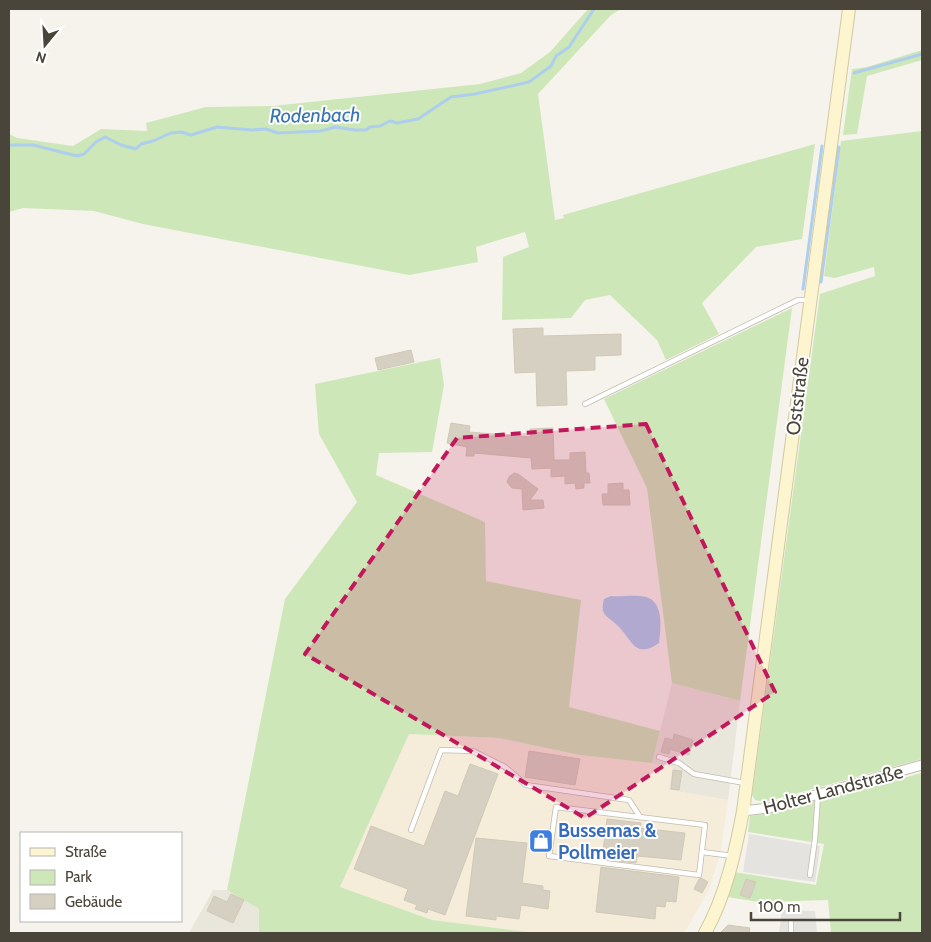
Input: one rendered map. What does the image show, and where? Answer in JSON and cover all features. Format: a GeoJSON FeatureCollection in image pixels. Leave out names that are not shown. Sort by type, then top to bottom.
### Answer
{"type":"FeatureCollection","features":[{"type":"Feature","properties":{"kind":"main road","name":"Oststraße"},"geometry":{"type":"LineString","coordinates":[[705,933],[722,898],[734,856],[743,811],[848,9]]}},
{"type":"Feature","properties":{"kind":"street","name":"Holter Landstraße"},"geometry":{"type":"LineString","coordinates":[[743,811],[768,808],[922,765]]}},
{"type":"Feature","properties":{"kind":"lane"},"geometry":{"type":"LineString","coordinates":[[585,404],[798,300],[810,300]]}},
{"type":"Feature","properties":{"kind":"lane"},"geometry":{"type":"LineString","coordinates":[[410,830],[441,750],[473,751],[505,767],[526,785],[629,800],[640,817]]}},
{"type":"Feature","properties":{"kind":"lane"},"geometry":{"type":"LineString","coordinates":[[658,757],[679,764],[694,774],[747,783]]}},
{"type":"Feature","properties":{"kind":"lane"},"geometry":{"type":"LineString","coordinates":[[810,875],[818,794]]}},
{"type":"Feature","properties":{"kind":"lane"},"geometry":{"type":"LineString","coordinates":[[556,806],[640,817],[705,825],[699,874],[550,856],[556,806]]}},
{"type":"Feature","properties":{"kind":"lane"},"geometry":{"type":"LineString","coordinates":[[702,852],[734,856]]}},
{"type":"Feature","properties":{"kind":"lane"},"geometry":{"type":"LineString","coordinates":[[791,922],[791,933]]}},
{"type":"Feature","properties":{"kind":"highlighted area"},"geometry":{"type":"Polygon","coordinates":[[[646,424],[775,692],[585,818],[305,654],[457,438],[646,424]]]}},
{"type":"Feature","properties":{"kind":"shaded area"},"geometry":{"type":"Polygon","coordinates":[[[672,683],[740,701],[728,800],[669,790],[652,763],[672,683]]]}},
{"type":"Feature","properties":{"kind":"shaded area","name":"Bussemas & Pollmeier"},"geometry":{"type":"Polygon","coordinates":[[[409,734],[499,738],[580,755],[673,767],[669,790],[728,800],[720,855],[709,890],[684,933],[535,933],[432,920],[340,887],[409,734]]]}},
{"type":"Feature","properties":{"kind":"shaded area"},"geometry":{"type":"Polygon","coordinates":[[[749,834],[820,846],[815,882],[743,872],[749,834]]]}},
{"type":"Feature","properties":{"kind":"shaded area"},"geometry":{"type":"Polygon","coordinates":[[[213,890],[227,890],[259,909],[259,933],[189,933],[213,890]]]}},
{"type":"Feature","properties":{"kind":"shaded area"},"geometry":{"type":"Polygon","coordinates":[[[782,910],[815,911],[817,933],[779,933],[782,910]]]}},
{"type":"Feature","properties":{"kind":"green space"},"geometry":{"type":"Polygon","coordinates":[[[588,9],[621,9],[611,15],[538,94],[555,220],[564,218],[563,215],[815,144],[802,239],[756,247],[702,303],[719,334],[666,360],[657,340],[610,295],[585,300],[571,318],[502,320],[503,257],[529,247],[525,232],[476,247],[478,262],[409,275],[143,224],[94,211],[23,208],[9,212],[9,134],[17,138],[73,146],[101,129],[147,131],[146,123],[206,107],[273,106],[480,84],[521,73],[550,52],[588,9]]]}},
{"type":"Feature","properties":{"kind":"green space"},"geometry":{"type":"Polygon","coordinates":[[[922,50],[922,60],[867,76],[857,134],[843,135],[852,69],[867,67],[922,50]]]}},
{"type":"Feature","properties":{"kind":"green space"},"geometry":{"type":"Polygon","coordinates":[[[922,131],[922,759],[765,802],[755,800],[752,795],[820,294],[875,276],[874,267],[835,278],[824,276],[841,141],[922,131]]]}},
{"type":"Feature","properties":{"kind":"green space"},"geometry":{"type":"Polygon","coordinates":[[[792,308],[740,701],[672,683],[647,488],[604,399],[792,308]]]}},
{"type":"Feature","properties":{"kind":"green space"},"geometry":{"type":"Polygon","coordinates":[[[440,358],[444,385],[432,452],[379,453],[376,475],[485,522],[486,581],[581,600],[569,707],[660,731],[652,763],[580,755],[499,738],[409,734],[340,887],[432,920],[535,933],[259,933],[259,909],[227,890],[285,599],[357,502],[319,434],[315,384],[440,358]]]}},
{"type":"Feature","properties":{"kind":"green space"},"geometry":{"type":"Polygon","coordinates":[[[922,773],[922,933],[831,933],[828,900],[758,902],[728,897],[734,872],[816,885],[824,844],[748,832],[750,816],[770,813],[922,773]]]}},
{"type":"Feature","properties":{"kind":"water"},"geometry":{"type":"Polygon","coordinates":[[[611,596],[637,596],[652,600],[659,610],[659,643],[651,648],[640,649],[636,647],[604,613],[604,599],[611,596]]]}},
{"type":"Feature","properties":{"kind":"building"},"geometry":{"type":"Polygon","coordinates":[[[543,328],[543,336],[621,334],[621,355],[595,356],[595,370],[566,371],[567,405],[537,406],[536,372],[515,373],[513,329],[543,328]]]}},
{"type":"Feature","properties":{"kind":"building"},"geometry":{"type":"Polygon","coordinates":[[[411,350],[414,362],[378,370],[375,358],[411,350]]]}},
{"type":"Feature","properties":{"kind":"building"},"geometry":{"type":"Polygon","coordinates":[[[451,423],[470,426],[469,432],[531,437],[530,429],[553,428],[554,460],[570,460],[570,453],[585,452],[586,473],[589,473],[590,483],[584,483],[584,488],[576,489],[575,483],[565,484],[565,476],[551,477],[551,468],[532,469],[531,458],[474,453],[474,456],[466,456],[467,447],[447,443],[451,423]]]}},
{"type":"Feature","properties":{"kind":"building"},"geometry":{"type":"Polygon","coordinates":[[[514,473],[538,489],[530,500],[543,500],[544,508],[523,510],[522,489],[512,488],[507,482],[514,473]]]}},
{"type":"Feature","properties":{"kind":"building"},"geometry":{"type":"Polygon","coordinates":[[[623,483],[623,490],[629,490],[630,505],[603,505],[602,494],[608,494],[608,484],[623,483]]]}},
{"type":"Feature","properties":{"kind":"building"},"geometry":{"type":"Polygon","coordinates":[[[674,734],[693,740],[689,755],[670,749],[669,754],[661,752],[665,738],[673,740],[674,734]]]}},
{"type":"Feature","properties":{"kind":"building"},"geometry":{"type":"Polygon","coordinates":[[[529,751],[580,759],[575,785],[525,777],[529,751]]]}},
{"type":"Feature","properties":{"kind":"building"},"geometry":{"type":"Polygon","coordinates":[[[470,764],[498,774],[445,915],[428,909],[427,913],[415,909],[417,905],[404,900],[408,889],[354,869],[371,826],[424,846],[445,791],[458,796],[470,764]]]}},
{"type":"Feature","properties":{"kind":"building"},"geometry":{"type":"Polygon","coordinates":[[[673,770],[682,771],[679,790],[671,789],[673,770]]]}},
{"type":"Feature","properties":{"kind":"building"},"geometry":{"type":"Polygon","coordinates":[[[607,819],[641,823],[640,828],[685,833],[681,860],[637,856],[636,863],[602,859],[607,819]]]}},
{"type":"Feature","properties":{"kind":"building"},"geometry":{"type":"Polygon","coordinates":[[[476,838],[527,843],[522,883],[543,886],[543,890],[550,891],[548,909],[521,905],[519,919],[496,916],[496,920],[466,916],[476,838]]]}},
{"type":"Feature","properties":{"kind":"building"},"geometry":{"type":"Polygon","coordinates":[[[601,867],[679,877],[676,902],[666,901],[665,907],[656,906],[655,919],[596,912],[601,867]]]}},
{"type":"Feature","properties":{"kind":"building"},"geometry":{"type":"Polygon","coordinates":[[[701,878],[708,882],[702,893],[694,889],[701,878]]]}},
{"type":"Feature","properties":{"kind":"building"},"geometry":{"type":"Polygon","coordinates":[[[746,879],[756,882],[750,898],[740,895],[746,879]]]}},
{"type":"Feature","properties":{"kind":"building"},"geometry":{"type":"Polygon","coordinates":[[[231,894],[244,900],[233,923],[207,911],[214,896],[227,902],[231,894]]]}},
{"type":"Feature","properties":{"kind":"building"},"geometry":{"type":"Polygon","coordinates":[[[728,925],[750,928],[749,933],[720,933],[728,925]]]}},
{"type":"Feature","properties":{"kind":"waterway","name":"Rodenbach"},"geometry":{"type":"LineString","coordinates":[[9,145],[33,145],[77,156],[84,154],[96,142],[105,137],[121,145],[136,149],[141,144],[171,133],[181,132],[191,135],[217,127],[252,130],[266,129],[278,133],[321,131],[335,127],[366,130],[390,121],[397,123],[418,119],[451,97],[475,94],[529,82],[551,66],[556,56],[569,47],[594,9]]}},
{"type":"Feature","properties":{"kind":"waterway"},"geometry":{"type":"LineString","coordinates":[[854,73],[922,54]]}},
{"type":"Feature","properties":{"kind":"waterway"},"geometry":{"type":"LineString","coordinates":[[803,289],[822,146]]}},
{"type":"Feature","properties":{"kind":"waterway"},"geometry":{"type":"LineString","coordinates":[[821,282],[839,147]]}},
{"type":"Feature","properties":{"kind":"place","name":"Bussemas & Pollmeier"},"geometry":{"type":"Point","coordinates":[541,841]}}]}
